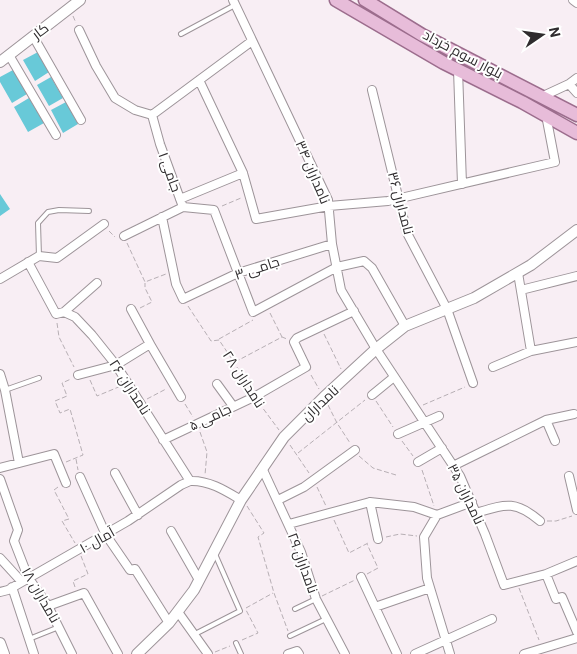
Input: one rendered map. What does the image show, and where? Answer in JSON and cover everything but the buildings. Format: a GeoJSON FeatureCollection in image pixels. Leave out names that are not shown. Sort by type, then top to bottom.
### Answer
{"type":"FeatureCollection","features":[{"type":"Feature","properties":{"kind":"main road","name":"بلوار سوم خرداد"},"geometry":{"type":"LineString","coordinates":[[336,0],[458,70],[577,133]]}},
{"type":"Feature","properties":{"kind":"main road","name":"بلوار سوم خرداد"},"geometry":{"type":"LineString","coordinates":[[365,0],[422,35],[577,115]]}},
{"type":"Feature","properties":{"kind":"main road"},"geometry":{"type":"LineString","coordinates":[[496,89],[504,76]]}},
{"type":"Feature","properties":{"kind":"street","name":"کار"},"geometry":{"type":"LineString","coordinates":[[0,62],[80,0]]}},
{"type":"Feature","properties":{"kind":"street"},"geometry":{"type":"LineString","coordinates":[[573,0],[577,3]]}},
{"type":"Feature","properties":{"kind":"street","name":"نامداران ۳۴"},"geometry":{"type":"LineString","coordinates":[[234,3],[328,200],[332,244],[341,290],[376,349]]}},
{"type":"Feature","properties":{"kind":"street"},"geometry":{"type":"LineString","coordinates":[[80,30],[96,66],[115,98],[135,110],[152,115],[252,41]]}},
{"type":"Feature","properties":{"kind":"street"},"geometry":{"type":"LineString","coordinates":[[33,36],[81,120]]}},
{"type":"Feature","properties":{"kind":"street"},"geometry":{"type":"LineString","coordinates":[[9,55],[56,135]]}},
{"type":"Feature","properties":{"kind":"street"},"geometry":{"type":"LineString","coordinates":[[458,70],[462,184]]}},
{"type":"Feature","properties":{"kind":"street"},"geometry":{"type":"LineString","coordinates":[[541,97],[569,84],[577,78]]}},
{"type":"Feature","properties":{"kind":"street"},"geometry":{"type":"LineString","coordinates":[[199,80],[243,173],[256,219],[329,206],[400,199],[555,162],[546,115]]}},
{"type":"Feature","properties":{"kind":"street"},"geometry":{"type":"LineString","coordinates":[[569,84],[577,93]]}},
{"type":"Feature","properties":{"kind":"street","name":"نامداران ۳۶"},"geometry":{"type":"LineString","coordinates":[[372,90],[407,233],[447,309],[473,383]]}},
{"type":"Feature","properties":{"kind":"street","name":"جامی ۱"},"geometry":{"type":"LineString","coordinates":[[124,236],[183,207],[160,144],[152,115]]}},
{"type":"Feature","properties":{"kind":"street"},"geometry":{"type":"LineString","coordinates":[[180,199],[243,173]]}},
{"type":"Feature","properties":{"kind":"street"},"geometry":{"type":"LineString","coordinates":[[183,207],[214,210],[253,312],[337,267],[364,261],[369,263],[405,326]]}},
{"type":"Feature","properties":{"kind":"street"},"geometry":{"type":"LineString","coordinates":[[162,217],[176,284],[183,299]]}},
{"type":"Feature","properties":{"kind":"street"},"geometry":{"type":"LineString","coordinates":[[0,279],[39,256],[57,258],[104,224]]}},
{"type":"Feature","properties":{"kind":"street","name":"نامداران"},"geometry":{"type":"LineString","coordinates":[[137,654],[148,650],[178,612],[199,580],[241,500],[284,437],[324,397],[376,349],[405,326],[474,298],[518,273],[577,230]]}},
{"type":"Feature","properties":{"kind":"street","name":"جامی ۳"},"geometry":{"type":"LineString","coordinates":[[183,299],[238,273],[332,244]]}},
{"type":"Feature","properties":{"kind":"street","name":"نامداران ۲۶"},"geometry":{"type":"LineString","coordinates":[[28,262],[60,313],[75,316],[116,365],[190,482]]}},
{"type":"Feature","properties":{"kind":"street"},"geometry":{"type":"LineString","coordinates":[[518,273],[531,351]]}},
{"type":"Feature","properties":{"kind":"street"},"geometry":{"type":"LineString","coordinates":[[521,290],[577,276]]}},
{"type":"Feature","properties":{"kind":"street"},"geometry":{"type":"LineString","coordinates":[[60,313],[97,283]]}},
{"type":"Feature","properties":{"kind":"street"},"geometry":{"type":"LineString","coordinates":[[132,310],[181,397]]}},
{"type":"Feature","properties":{"kind":"street"},"geometry":{"type":"LineString","coordinates":[[306,367],[294,342],[297,338],[354,311]]}},
{"type":"Feature","properties":{"kind":"street"},"geometry":{"type":"LineString","coordinates":[[494,366],[531,351],[577,342]]}},
{"type":"Feature","properties":{"kind":"street"},"geometry":{"type":"LineString","coordinates":[[78,375],[116,365],[150,344]]}},
{"type":"Feature","properties":{"kind":"street","name":"نامداران ۳۵"},"geometry":{"type":"LineString","coordinates":[[376,349],[460,476],[504,585],[516,582]]}},
{"type":"Feature","properties":{"kind":"street","name":"جامی ۵"},"geometry":{"type":"LineString","coordinates":[[163,440],[254,397],[306,367]]}},
{"type":"Feature","properties":{"kind":"street"},"geometry":{"type":"LineString","coordinates":[[0,374],[5,390],[19,463]]}},
{"type":"Feature","properties":{"kind":"street"},"geometry":{"type":"LineString","coordinates":[[372,394],[394,377]]}},
{"type":"Feature","properties":{"kind":"street"},"geometry":{"type":"LineString","coordinates":[[217,384],[233,406]]}},
{"type":"Feature","properties":{"kind":"street"},"geometry":{"type":"LineString","coordinates":[[454,466],[546,420],[574,414]]}},
{"type":"Feature","properties":{"kind":"street"},"geometry":{"type":"LineString","coordinates":[[398,434],[439,416]]}},
{"type":"Feature","properties":{"kind":"street"},"geometry":{"type":"LineString","coordinates":[[546,420],[555,441]]}},
{"type":"Feature","properties":{"kind":"street"},"geometry":{"type":"LineString","coordinates":[[418,462],[442,448]]}},
{"type":"Feature","properties":{"kind":"street"},"geometry":{"type":"LineString","coordinates":[[278,500],[314,481],[355,450]]}},
{"type":"Feature","properties":{"kind":"street"},"geometry":{"type":"LineString","coordinates":[[0,468],[54,454],[66,483]]}},
{"type":"Feature","properties":{"kind":"street","name":"نامداران ۲۹"},"geometry":{"type":"LineString","coordinates":[[263,470],[301,552],[316,599],[345,654]]}},
{"type":"Feature","properties":{"kind":"street"},"geometry":{"type":"LineString","coordinates":[[114,473],[138,515]]}},
{"type":"Feature","properties":{"kind":"street"},"geometry":{"type":"LineString","coordinates":[[569,476],[577,512]]}},
{"type":"Feature","properties":{"kind":"street"},"geometry":{"type":"LineString","coordinates":[[80,477],[106,535],[130,570],[135,569],[169,623]]}},
{"type":"Feature","properties":{"kind":"street","name":"نامداران ۱۸"},"geometry":{"type":"LineString","coordinates":[[0,479],[18,530],[14,540],[25,579],[48,606],[72,654]]}},
{"type":"Feature","properties":{"kind":"street"},"geometry":{"type":"LineString","coordinates":[[190,482],[200,481],[223,489],[241,500]]}},
{"type":"Feature","properties":{"kind":"street","name":"آمال ۱۰"},"geometry":{"type":"LineString","coordinates":[[0,592],[106,535],[181,485],[190,482]]}},
{"type":"Feature","properties":{"kind":"street"},"geometry":{"type":"LineString","coordinates":[[289,524],[370,502],[414,507],[437,515]]}},
{"type":"Feature","properties":{"kind":"street"},"geometry":{"type":"LineString","coordinates":[[370,502],[378,539]]}},
{"type":"Feature","properties":{"kind":"street"},"geometry":{"type":"LineString","coordinates":[[450,654],[427,578],[424,537],[437,515],[472,502]]}},
{"type":"Feature","properties":{"kind":"street"},"geometry":{"type":"LineString","coordinates":[[476,513],[504,504],[517,506],[531,513],[540,521]]}},
{"type":"Feature","properties":{"kind":"street"},"geometry":{"type":"LineString","coordinates":[[171,531],[199,580]]}},
{"type":"Feature","properties":{"kind":"street"},"geometry":{"type":"LineString","coordinates":[[0,558],[25,579]]}},
{"type":"Feature","properties":{"kind":"street"},"geometry":{"type":"LineString","coordinates":[[516,582],[546,574],[577,561]]}},
{"type":"Feature","properties":{"kind":"street"},"geometry":{"type":"LineString","coordinates":[[546,574],[556,599],[562,597],[577,632]]}},
{"type":"Feature","properties":{"kind":"street"},"geometry":{"type":"LineString","coordinates":[[361,577],[398,654]]}},
{"type":"Feature","properties":{"kind":"street"},"geometry":{"type":"LineString","coordinates":[[12,587],[34,654]]}},
{"type":"Feature","properties":{"kind":"street"},"geometry":{"type":"LineString","coordinates":[[375,607],[430,588]]}},
{"type":"Feature","properties":{"kind":"street"},"geometry":{"type":"LineString","coordinates":[[48,606],[84,593],[118,654]]}},
{"type":"Feature","properties":{"kind":"street"},"geometry":{"type":"LineString","coordinates":[[178,612],[210,654]]}},
{"type":"Feature","properties":{"kind":"street"},"geometry":{"type":"LineString","coordinates":[[415,654],[492,619]]}},
{"type":"Feature","properties":{"kind":"street"},"geometry":{"type":"LineString","coordinates":[[524,654],[546,650],[577,638]]}},
{"type":"Feature","properties":{"kind":"street"},"geometry":{"type":"LineString","coordinates":[[0,643],[4,654]]}},
{"type":"Feature","properties":{"kind":"street"},"geometry":{"type":"LineString","coordinates":[[288,654],[298,652]]}},
{"type":"Feature","properties":{"kind":"lane"},"geometry":{"type":"LineString","coordinates":[[181,34],[234,3]]}},
{"type":"Feature","properties":{"kind":"lane"},"geometry":{"type":"LineString","coordinates":[[39,256],[38,223],[48,212],[59,210],[89,211]]}},
{"type":"Feature","properties":{"kind":"lane"},"geometry":{"type":"LineString","coordinates":[[5,390],[39,378]]}},
{"type":"Feature","properties":{"kind":"lane"},"geometry":{"type":"LineString","coordinates":[[195,634],[240,611],[214,552]]}},
{"type":"Feature","properties":{"kind":"lane"},"geometry":{"type":"LineString","coordinates":[[295,610],[316,599]]}},
{"type":"Feature","properties":{"kind":"lane"},"geometry":{"type":"LineString","coordinates":[[290,636],[326,619]]}},
{"type":"Feature","properties":{"kind":"lane"},"geometry":{"type":"LineString","coordinates":[[29,639],[59,627]]}},
{"type":"Feature","properties":{"kind":"lane"},"geometry":{"type":"LineString","coordinates":[[236,643],[241,654]]}},
{"type":"Feature","properties":{"kind":"path"},"geometry":{"type":"LineString","coordinates":[[70,8],[80,30]]}},
{"type":"Feature","properties":{"kind":"path"},"geometry":{"type":"LineString","coordinates":[[214,210],[249,194]]}},
{"type":"Feature","properties":{"kind":"path"},"geometry":{"type":"LineString","coordinates":[[104,224],[114,236],[124,236],[152,302],[132,310]]}},
{"type":"Feature","properties":{"kind":"path"},"geometry":{"type":"LineString","coordinates":[[145,282],[174,270]]}},
{"type":"Feature","properties":{"kind":"path","name":"نامداران ۲۸"},"geometry":{"type":"LineString","coordinates":[[183,299],[211,341],[219,340],[254,397],[297,454],[330,512],[348,553]]}},
{"type":"Feature","properties":{"kind":"path"},"geometry":{"type":"LineString","coordinates":[[266,305],[282,337],[294,342]]}},
{"type":"Feature","properties":{"kind":"path"},"geometry":{"type":"LineString","coordinates":[[219,340],[253,320],[253,312]]}},
{"type":"Feature","properties":{"kind":"path"},"geometry":{"type":"LineString","coordinates":[[58,465],[83,455],[70,409],[60,413],[55,401],[67,396],[62,383],[78,375],[59,337],[60,313]]}},
{"type":"Feature","properties":{"kind":"path"},"geometry":{"type":"LineString","coordinates":[[320,327],[346,378]]}},
{"type":"Feature","properties":{"kind":"path"},"geometry":{"type":"LineString","coordinates":[[234,362],[282,337]]}},
{"type":"Feature","properties":{"kind":"path"},"geometry":{"type":"LineString","coordinates":[[306,367],[324,397]]}},
{"type":"Feature","properties":{"kind":"path"},"geometry":{"type":"LineString","coordinates":[[88,373],[97,396],[128,383]]}},
{"type":"Feature","properties":{"kind":"path"},"geometry":{"type":"LineString","coordinates":[[415,408],[473,383]]}},
{"type":"Feature","properties":{"kind":"path"},"geometry":{"type":"LineString","coordinates":[[140,403],[174,385]]}},
{"type":"Feature","properties":{"kind":"path"},"geometry":{"type":"LineString","coordinates":[[297,454],[372,394]]}},
{"type":"Feature","properties":{"kind":"path"},"geometry":{"type":"LineString","coordinates":[[181,397],[196,423],[207,452],[205,483]]}},
{"type":"Feature","properties":{"kind":"path"},"geometry":{"type":"LineString","coordinates":[[76,458],[80,477]]}},
{"type":"Feature","properties":{"kind":"path"},"geometry":{"type":"LineString","coordinates":[[418,462],[437,515]]}},
{"type":"Feature","properties":{"kind":"path"},"geometry":{"type":"LineString","coordinates":[[66,483],[54,490],[69,519],[62,521],[79,550],[88,574],[72,581],[78,595]]}},
{"type":"Feature","properties":{"kind":"path"},"geometry":{"type":"LineString","coordinates":[[241,500],[248,507],[264,533],[258,537],[274,593],[290,636]]}},
{"type":"Feature","properties":{"kind":"path"},"geometry":{"type":"LineString","coordinates":[[540,521],[556,521],[577,512]]}},
{"type":"Feature","properties":{"kind":"path"},"geometry":{"type":"LineString","coordinates":[[316,599],[378,568],[367,543]]}},
{"type":"Feature","properties":{"kind":"path"},"geometry":{"type":"LineString","coordinates":[[516,582],[546,650]]}},
{"type":"Feature","properties":{"kind":"path"},"geometry":{"type":"LineString","coordinates":[[210,654],[258,633],[245,608],[274,593]]}}]}
